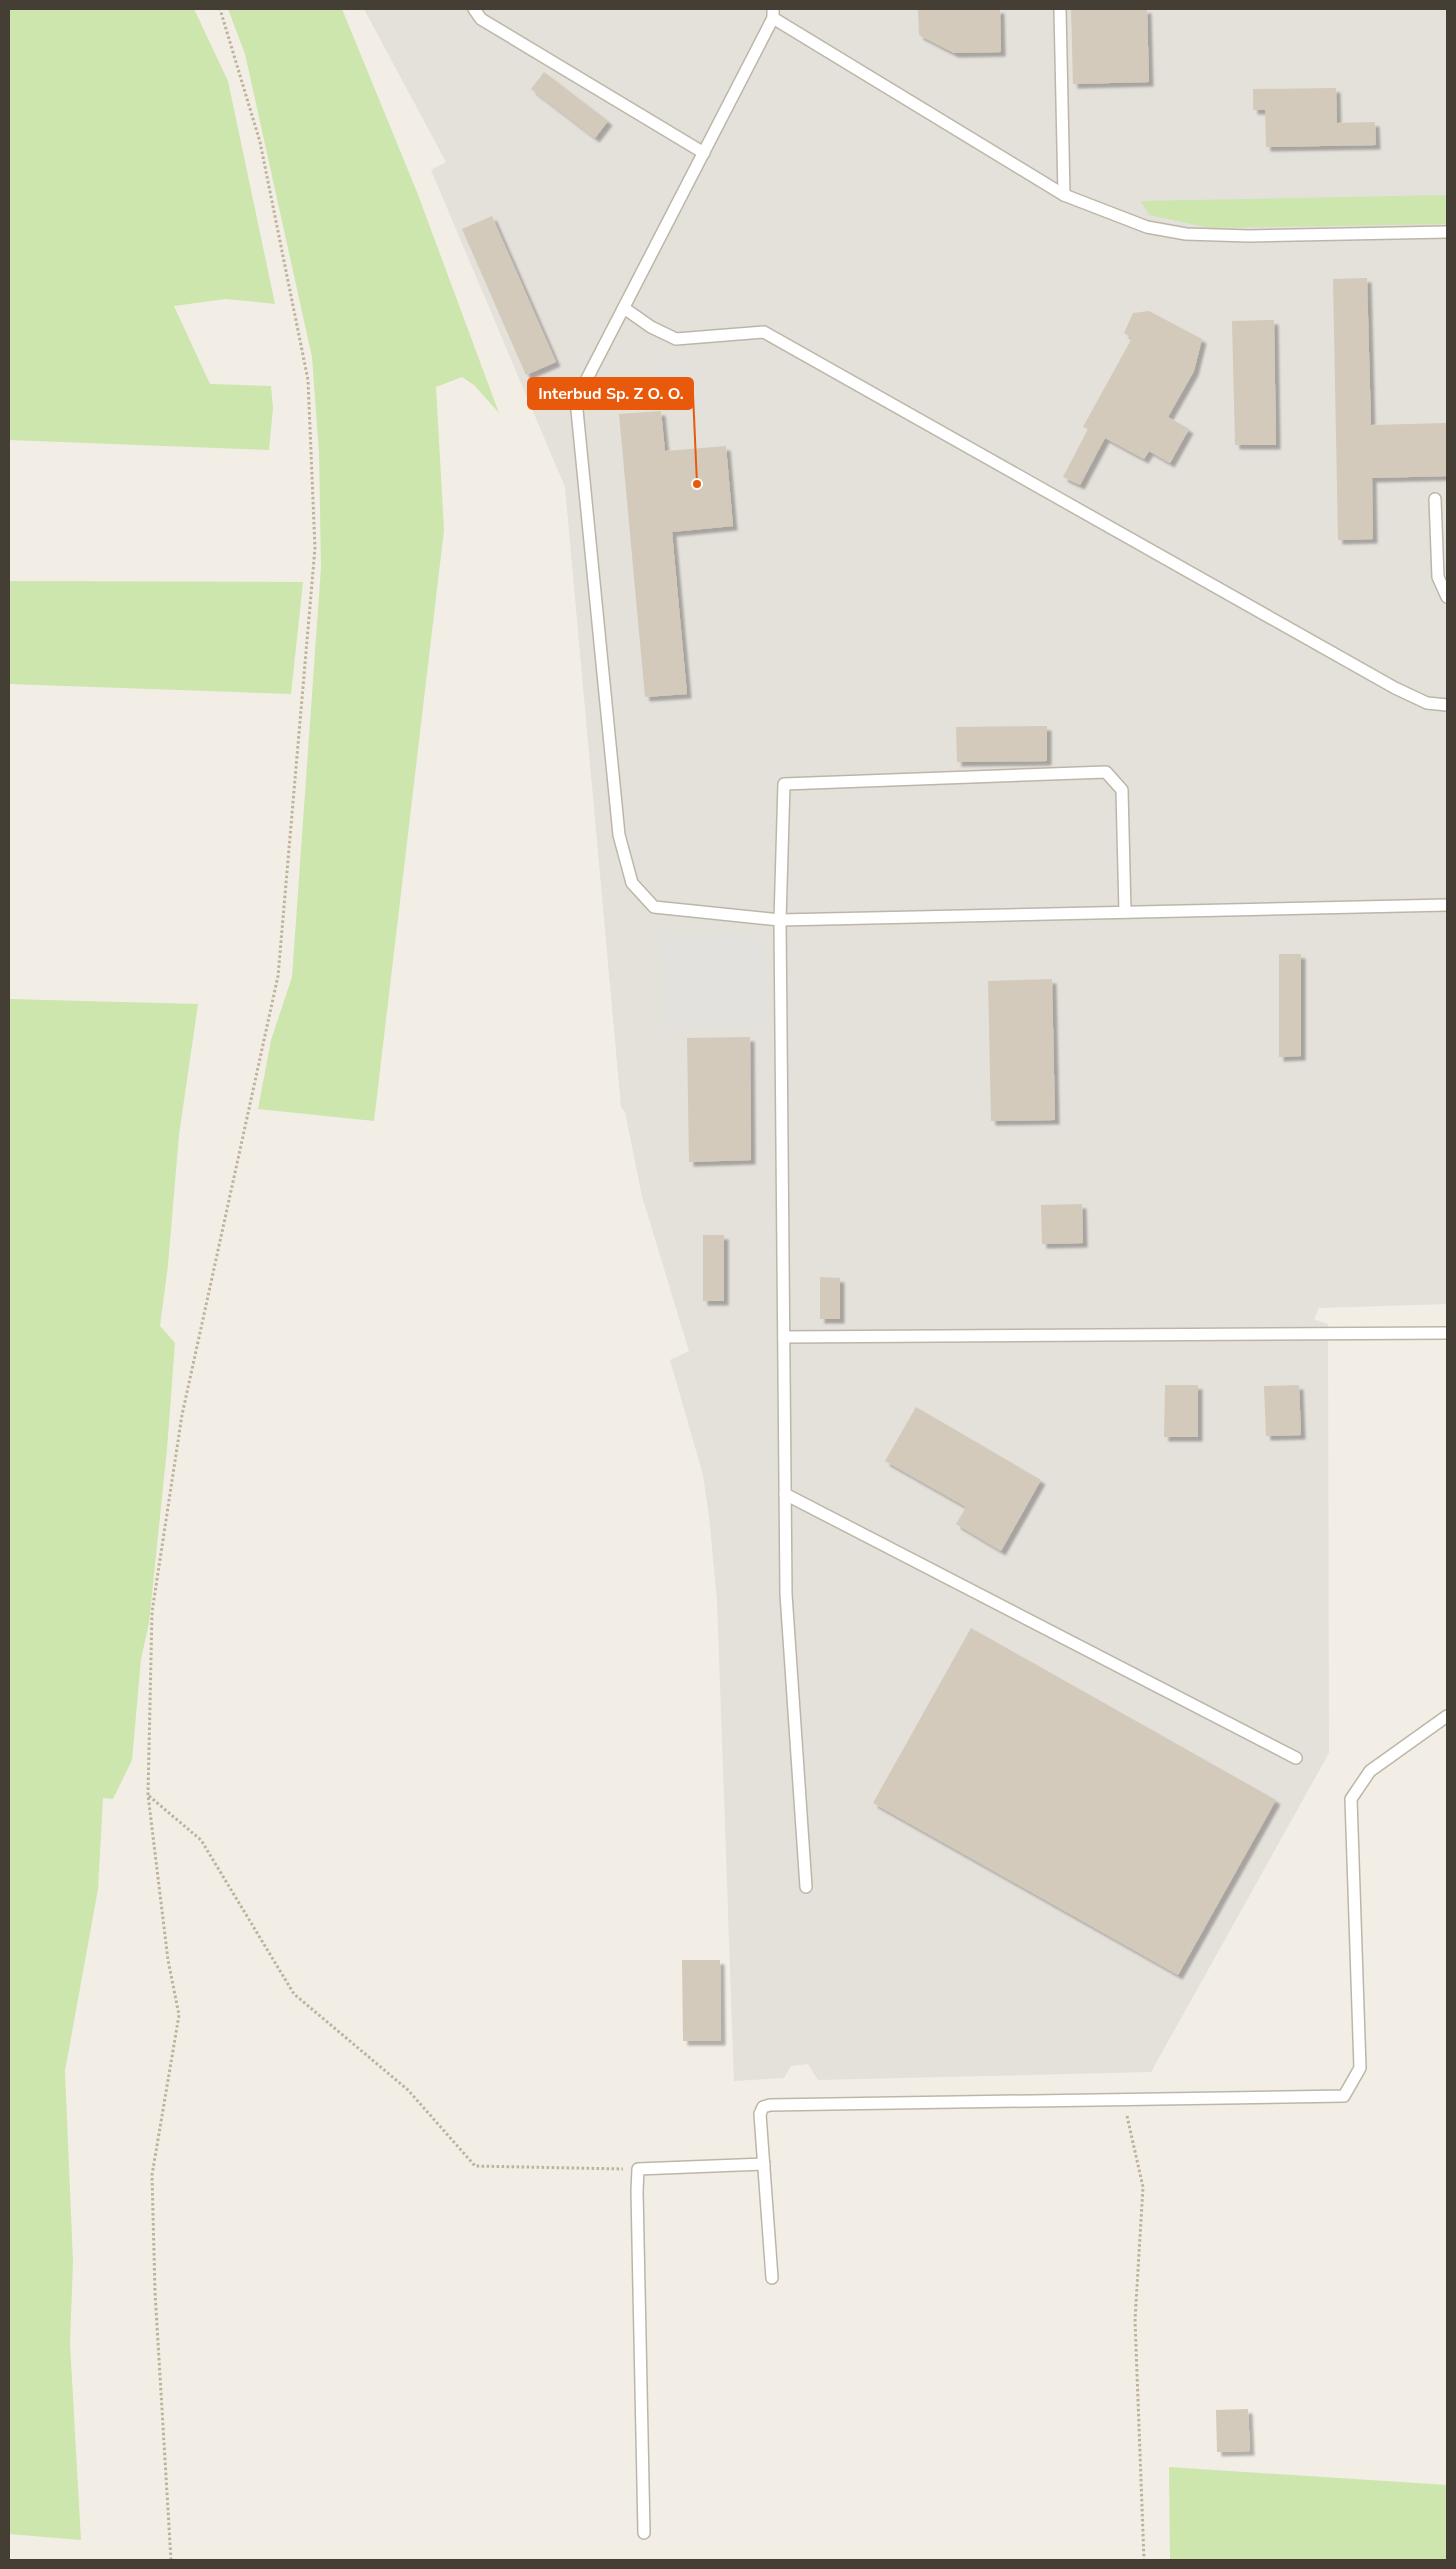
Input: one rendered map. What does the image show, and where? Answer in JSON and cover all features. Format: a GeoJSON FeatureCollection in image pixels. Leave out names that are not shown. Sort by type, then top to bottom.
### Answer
{"type":"FeatureCollection","features":[{"type":"Feature","properties":{"kind":"lane"},"geometry":{"type":"LineString","coordinates":[[474,9],[481,19],[704,153]]}},
{"type":"Feature","properties":{"kind":"lane"},"geometry":{"type":"LineString","coordinates":[[1060,9],[1064,195]]}},
{"type":"Feature","properties":{"kind":"lane"},"geometry":{"type":"LineString","coordinates":[[1447,232],[1249,236],[1186,234],[1147,227],[1064,195],[773,14],[704,153],[576,400],[618,835],[632,883],[654,907],[780,920],[1447,906]]}},
{"type":"Feature","properties":{"kind":"lane"},"geometry":{"type":"LineString","coordinates":[[624,308],[651,327],[676,339],[764,332],[1395,688],[1427,703],[1447,705]]}},
{"type":"Feature","properties":{"kind":"lane"},"geometry":{"type":"LineString","coordinates":[[1435,499],[1438,577],[1447,597]]}},
{"type":"Feature","properties":{"kind":"lane"},"geometry":{"type":"LineString","coordinates":[[806,1887],[786,1594],[780,920],[784,784],[1106,772],[1122,790],[1125,912]]}},
{"type":"Feature","properties":{"kind":"lane"},"geometry":{"type":"LineString","coordinates":[[784,1337],[1447,1332]]}},
{"type":"Feature","properties":{"kind":"lane"},"geometry":{"type":"LineString","coordinates":[[785,1494],[1296,1758]]}},
{"type":"Feature","properties":{"kind":"lane"},"geometry":{"type":"LineString","coordinates":[[772,2278],[760,2114],[763,2107],[770,2105],[1344,2096],[1360,2068],[1351,1799],[1370,1771],[1447,1716]]}},
{"type":"Feature","properties":{"kind":"lane"},"geometry":{"type":"LineString","coordinates":[[644,2533],[638,2170],[764,2164]]}},
{"type":"Feature","properties":{"kind":"path"},"geometry":{"type":"LineString","coordinates":[[170,2560],[155,2292],[152,2175],[168,2093],[179,2015],[168,1960],[148,1795],[152,1612],[182,1415],[278,976],[315,548],[308,380],[260,142],[220,9]]}},
{"type":"Feature","properties":{"kind":"path"},"geometry":{"type":"LineString","coordinates":[[148,1795],[201,1840],[294,1994],[408,2090],[474,2166],[638,2170]]}},
{"type":"Feature","properties":{"kind":"path"},"geometry":{"type":"LineString","coordinates":[[1123,2099],[1143,2187],[1135,2320],[1144,2560]]}},
{"type":"Feature","properties":{"kind":"shaded area"},"geometry":{"type":"Polygon","coordinates":[[[364,9],[1447,9],[1447,1304],[1319,1308],[1314,1319],[1328,1324],[1329,1753],[1151,2072],[818,2080],[808,2064],[791,2066],[784,2078],[734,2081],[717,1600],[709,1516],[703,1475],[670,1360],[689,1351],[642,1196],[625,1112],[621,1107],[565,487],[431,170],[446,162],[364,9]]]}},
{"type":"Feature","properties":{"kind":"shaded area"},"geometry":{"type":"Polygon","coordinates":[[[676,363],[680,406],[663,407],[659,365],[676,363]]]}},
{"type":"Feature","properties":{"kind":"shaded area"},"geometry":{"type":"Polygon","coordinates":[[[732,934],[753,939],[759,944],[767,957],[769,1027],[664,1028],[662,935],[732,934]]]}},
{"type":"Feature","properties":{"kind":"green space"},"geometry":{"type":"Polygon","coordinates":[[[9,9],[194,9],[228,81],[275,304],[226,299],[174,306],[210,384],[271,386],[273,408],[269,450],[9,440],[9,9]]]}},
{"type":"Feature","properties":{"kind":"green space"},"geometry":{"type":"Polygon","coordinates":[[[228,9],[342,9],[417,192],[499,413],[474,385],[462,377],[436,387],[444,530],[374,1121],[258,1109],[271,1040],[292,977],[321,567],[319,453],[312,357],[245,54],[228,9]]]}},
{"type":"Feature","properties":{"kind":"green space"},"geometry":{"type":"Polygon","coordinates":[[[1447,195],[1447,224],[1210,228],[1149,215],[1141,201],[1447,195]]]}},
{"type":"Feature","properties":{"kind":"green space"},"geometry":{"type":"Polygon","coordinates":[[[9,581],[303,582],[291,694],[9,684],[9,581]]]}},
{"type":"Feature","properties":{"kind":"green space"},"geometry":{"type":"Polygon","coordinates":[[[9,999],[198,1004],[179,1135],[168,1265],[160,1326],[175,1343],[167,1449],[149,1623],[141,1659],[132,1760],[113,1799],[103,1798],[98,1889],[65,2071],[73,2262],[70,2344],[81,2540],[9,2534],[9,999]]]}},
{"type":"Feature","properties":{"kind":"green space"},"geometry":{"type":"Polygon","coordinates":[[[1169,2467],[1447,2485],[1447,2560],[1170,2560],[1169,2467]]]}},
{"type":"Feature","properties":{"kind":"building"},"geometry":{"type":"Polygon","coordinates":[[[918,9],[1000,9],[1001,52],[954,53],[919,35],[918,9]]]}},
{"type":"Feature","properties":{"kind":"building"},"geometry":{"type":"Polygon","coordinates":[[[1071,9],[1147,9],[1149,82],[1073,84],[1071,9]]]}},
{"type":"Feature","properties":{"kind":"building"},"geometry":{"type":"Polygon","coordinates":[[[544,72],[608,121],[595,138],[531,89],[544,72]]]}},
{"type":"Feature","properties":{"kind":"building"},"geometry":{"type":"Polygon","coordinates":[[[1336,88],[1337,123],[1375,122],[1376,145],[1266,147],[1265,110],[1253,110],[1253,89],[1336,88]]]}},
{"type":"Feature","properties":{"kind":"building"},"geometry":{"type":"Polygon","coordinates":[[[492,216],[556,362],[526,375],[462,229],[492,216]]]}},
{"type":"Feature","properties":{"kind":"building"},"geometry":{"type":"Polygon","coordinates":[[[1367,278],[1371,425],[1447,423],[1447,476],[1372,478],[1373,539],[1338,540],[1333,279],[1367,278]]]}},
{"type":"Feature","properties":{"kind":"building"},"geometry":{"type":"Polygon","coordinates":[[[1149,311],[1202,339],[1194,371],[1168,417],[1189,429],[1170,463],[1149,451],[1144,459],[1105,438],[1080,485],[1063,477],[1088,429],[1083,427],[1132,338],[1124,333],[1133,313],[1149,311]]]}},
{"type":"Feature","properties":{"kind":"building"},"geometry":{"type":"Polygon","coordinates":[[[1274,320],[1276,445],[1235,445],[1232,321],[1274,320]]]}},
{"type":"Feature","properties":{"kind":"building"},"geometry":{"type":"Polygon","coordinates":[[[661,411],[665,451],[726,446],[733,526],[672,532],[687,694],[645,697],[619,414],[661,411]]]}},
{"type":"Feature","properties":{"kind":"building"},"geometry":{"type":"Polygon","coordinates":[[[1047,726],[1047,761],[957,762],[956,727],[1047,726]]]}},
{"type":"Feature","properties":{"kind":"building"},"geometry":{"type":"Polygon","coordinates":[[[1279,954],[1301,954],[1301,1056],[1279,1057],[1279,954]]]}},
{"type":"Feature","properties":{"kind":"building"},"geometry":{"type":"Polygon","coordinates":[[[1052,979],[1055,1120],[991,1121],[988,981],[1052,979]]]}},
{"type":"Feature","properties":{"kind":"building"},"geometry":{"type":"Polygon","coordinates":[[[750,1037],[751,1160],[689,1162],[687,1038],[750,1037]]]}},
{"type":"Feature","properties":{"kind":"building"},"geometry":{"type":"Polygon","coordinates":[[[1082,1204],[1083,1243],[1042,1244],[1041,1205],[1082,1204]]]}},
{"type":"Feature","properties":{"kind":"building"},"geometry":{"type":"Polygon","coordinates":[[[703,1235],[724,1235],[724,1301],[703,1301],[703,1235]]]}},
{"type":"Feature","properties":{"kind":"building"},"geometry":{"type":"Polygon","coordinates":[[[820,1277],[840,1278],[840,1319],[820,1319],[820,1277]]]}},
{"type":"Feature","properties":{"kind":"building"},"geometry":{"type":"Polygon","coordinates":[[[1165,1385],[1198,1385],[1198,1437],[1164,1437],[1165,1385]]]}},
{"type":"Feature","properties":{"kind":"building"},"geometry":{"type":"Polygon","coordinates":[[[1299,1385],[1301,1435],[1266,1436],[1264,1386],[1299,1385]]]}},
{"type":"Feature","properties":{"kind":"building"},"geometry":{"type":"Polygon","coordinates":[[[916,1407],[1041,1480],[1001,1551],[956,1524],[966,1507],[885,1461],[916,1407]]]}},
{"type":"Feature","properties":{"kind":"building"},"geometry":{"type":"Polygon","coordinates":[[[971,1628],[1276,1800],[1178,1975],[873,1803],[971,1628]]]}},
{"type":"Feature","properties":{"kind":"building"},"geometry":{"type":"Polygon","coordinates":[[[682,1960],[720,1960],[721,2041],[683,2041],[682,1960]]]}},
{"type":"Feature","properties":{"kind":"building"},"geometry":{"type":"Polygon","coordinates":[[[1248,2409],[1250,2451],[1217,2452],[1216,2410],[1248,2409]]]}},
{"type":"Feature","properties":{"kind":"place","name":"Interbud Sp. Z O. O."},"geometry":{"type":"Point","coordinates":[697,484]}}]}
